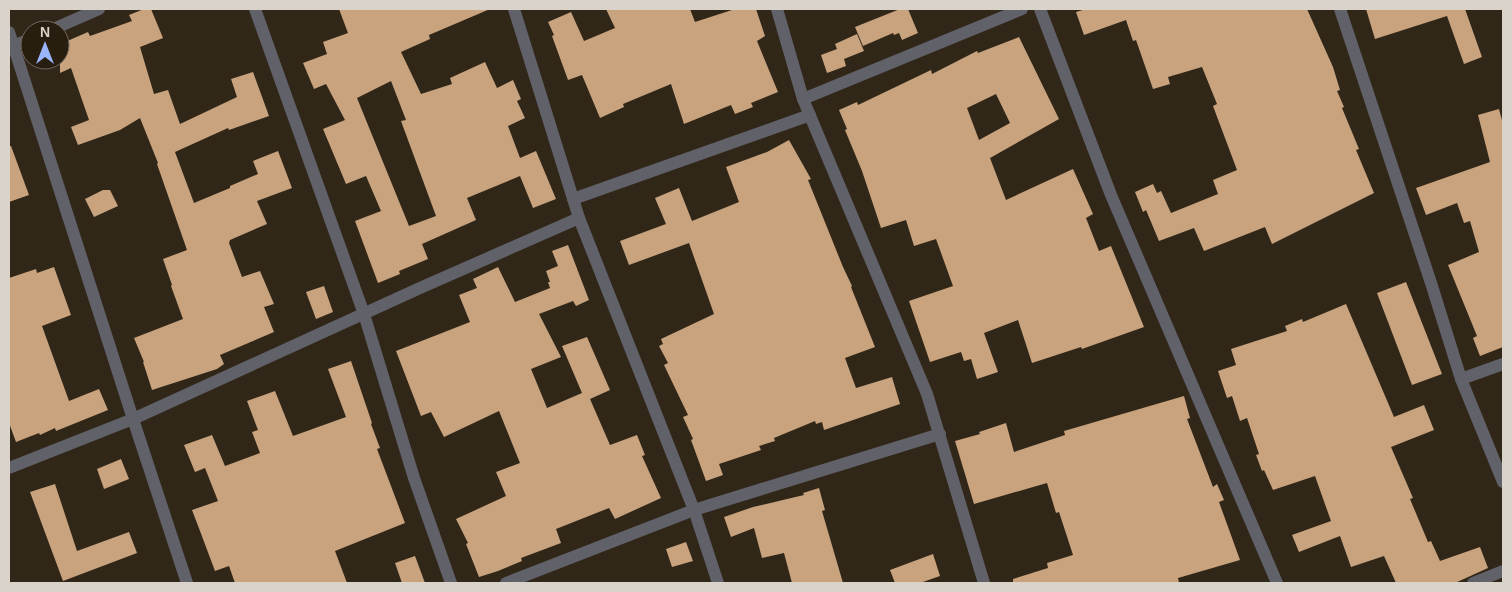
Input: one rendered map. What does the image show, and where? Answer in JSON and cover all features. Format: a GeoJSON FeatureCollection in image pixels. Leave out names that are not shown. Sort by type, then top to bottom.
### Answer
{"type":"FeatureCollection","features":[{"type":"Feature","properties":{"kind":"street"},"geometry":{"type":"LineString","coordinates":[[70,22],[99,9]]}},
{"type":"Feature","properties":{"kind":"street"},"geometry":{"type":"LineString","coordinates":[[255,9],[364,314],[414,478],[451,583]]}},
{"type":"Feature","properties":{"kind":"street"},"geometry":{"type":"LineString","coordinates":[[514,9],[579,218],[694,510],[718,583]]}},
{"type":"Feature","properties":{"kind":"street"},"geometry":{"type":"LineString","coordinates":[[777,9],[803,98],[927,394],[984,583]]}},
{"type":"Feature","properties":{"kind":"street"},"geometry":{"type":"LineString","coordinates":[[803,98],[1022,9]]}},
{"type":"Feature","properties":{"kind":"street"},"geometry":{"type":"LineString","coordinates":[[1040,9],[1110,195],[1277,583]]}},
{"type":"Feature","properties":{"kind":"street"},"geometry":{"type":"LineString","coordinates":[[1340,9],[1461,379],[1503,482]]}},
{"type":"Feature","properties":{"kind":"street"},"geometry":{"type":"LineString","coordinates":[[9,32],[187,583]]}},
{"type":"Feature","properties":{"kind":"street"},"geometry":{"type":"LineString","coordinates":[[13,46],[20,43]]}},
{"type":"Feature","properties":{"kind":"street"},"geometry":{"type":"LineString","coordinates":[[573,199],[810,115]]}},
{"type":"Feature","properties":{"kind":"street"},"geometry":{"type":"LineString","coordinates":[[9,468],[133,420],[579,218]]}},
{"type":"Feature","properties":{"kind":"street"},"geometry":{"type":"LineString","coordinates":[[1461,379],[1503,364]]}},
{"type":"Feature","properties":{"kind":"street"},"geometry":{"type":"LineString","coordinates":[[506,583],[694,510],[940,434]]}},
{"type":"Feature","properties":{"kind":"street"},"geometry":{"type":"LineString","coordinates":[[1473,583],[1503,571]]}},
{"type":"Feature","properties":{"kind":"building"},"geometry":{"type":"Polygon","coordinates":[[[144,9],[151,9],[163,38],[140,47],[154,94],[168,90],[180,124],[237,97],[231,79],[253,72],[269,116],[229,130],[228,128],[175,152],[194,203],[258,174],[253,161],[278,151],[292,188],[257,201],[267,224],[230,240],[229,243],[242,277],[260,271],[274,304],[264,307],[274,332],[220,355],[224,364],[217,369],[152,390],[144,362],[134,338],[183,319],[163,259],[187,250],[158,163],[140,118],[120,130],[78,145],[71,127],[89,120],[70,68],[70,40],[88,32],[90,36],[132,21],[129,15],[144,9]]]}},
{"type":"Feature","properties":{"kind":"building"},"geometry":{"type":"Polygon","coordinates":[[[339,9],[490,9],[429,35],[430,39],[401,52],[421,94],[452,84],[450,78],[485,62],[497,88],[513,80],[521,99],[517,101],[525,118],[508,126],[520,158],[536,151],[556,199],[533,208],[520,176],[467,198],[476,220],[422,244],[428,259],[399,271],[400,274],[378,283],[355,221],[381,211],[366,176],[346,184],[323,129],[345,120],[326,84],[314,89],[303,63],[327,54],[323,42],[348,33],[339,9]],[[391,81],[357,98],[409,226],[436,216],[401,121],[406,120],[391,81]]]}},
{"type":"Feature","properties":{"kind":"building"},"geometry":{"type":"Polygon","coordinates":[[[606,9],[690,9],[695,22],[735,9],[756,9],[765,36],[757,41],[778,92],[751,103],[753,107],[735,114],[731,105],[684,124],[671,84],[623,104],[624,107],[600,118],[582,75],[568,80],[548,22],[571,12],[584,41],[615,28],[606,9]]]}},
{"type":"Feature","properties":{"kind":"building"},"geometry":{"type":"Polygon","coordinates":[[[900,9],[908,9],[918,33],[902,40],[899,33],[894,35],[893,33],[863,46],[855,27],[900,9]]]}},
{"type":"Feature","properties":{"kind":"building"},"geometry":{"type":"Polygon","coordinates":[[[1086,9],[1307,9],[1333,67],[1340,90],[1337,91],[1344,107],[1342,108],[1359,149],[1356,150],[1374,193],[1272,244],[1265,227],[1204,251],[1194,228],[1159,241],[1146,210],[1143,212],[1135,192],[1153,184],[1157,193],[1161,191],[1171,213],[1218,194],[1213,180],[1237,170],[1213,106],[1217,104],[1202,67],[1168,77],[1170,84],[1153,89],[1136,40],[1133,41],[1126,20],[1084,35],[1076,12],[1086,9]]]}},
{"type":"Feature","properties":{"kind":"building"},"geometry":{"type":"Polygon","coordinates":[[[1366,9],[1465,9],[1482,57],[1464,64],[1447,16],[1375,39],[1366,9]]]}},
{"type":"Feature","properties":{"kind":"building"},"geometry":{"type":"Polygon","coordinates":[[[857,34],[864,51],[844,59],[846,66],[827,73],[821,55],[837,49],[835,44],[857,34]]]}},
{"type":"Feature","properties":{"kind":"building"},"geometry":{"type":"Polygon","coordinates":[[[1019,37],[1059,119],[990,158],[1006,200],[1073,169],[1093,214],[1086,218],[1099,251],[1111,246],[1144,327],[1082,349],[1081,347],[1032,363],[1018,320],[984,333],[998,372],[977,379],[971,359],[964,361],[961,352],[930,362],[909,301],[953,286],[936,239],[914,246],[906,220],[881,228],[839,110],[857,102],[858,105],[931,70],[932,74],[977,51],[978,53],[1019,37]],[[996,94],[967,108],[979,140],[1010,123],[996,94]]]}},
{"type":"Feature","properties":{"kind":"building"},"geometry":{"type":"Polygon","coordinates":[[[1499,109],[1503,124],[1503,347],[1480,356],[1473,338],[1477,336],[1448,265],[1479,252],[1470,221],[1464,223],[1457,203],[1426,215],[1416,188],[1490,162],[1478,115],[1499,109]]]}},
{"type":"Feature","properties":{"kind":"building"},"geometry":{"type":"Polygon","coordinates":[[[789,140],[811,179],[808,180],[875,347],[845,358],[856,388],[892,377],[900,404],[824,430],[822,422],[816,424],[815,421],[774,438],[775,441],[759,446],[761,450],[719,464],[723,475],[706,481],[691,440],[693,439],[683,417],[688,415],[664,365],[668,363],[659,346],[663,344],[661,339],[714,314],[689,243],[629,265],[620,241],[666,224],[655,198],[679,188],[692,221],[739,202],[726,167],[767,152],[789,140]]]}},
{"type":"Feature","properties":{"kind":"building"},"geometry":{"type":"Polygon","coordinates":[[[9,146],[11,146],[29,195],[9,202],[9,146]]]}},
{"type":"Feature","properties":{"kind":"building"},"geometry":{"type":"Polygon","coordinates":[[[103,190],[110,190],[118,206],[94,217],[85,199],[103,190]]]}},
{"type":"Feature","properties":{"kind":"building"},"geometry":{"type":"Polygon","coordinates":[[[568,245],[589,300],[576,306],[573,301],[539,314],[561,357],[531,369],[547,408],[582,393],[562,346],[587,337],[610,390],[590,399],[610,445],[637,435],[645,455],[642,456],[661,498],[615,519],[609,508],[556,529],[561,543],[521,558],[522,561],[498,571],[479,577],[466,544],[468,543],[456,519],[506,496],[496,472],[520,463],[499,411],[444,437],[431,412],[421,416],[396,351],[470,322],[459,295],[477,288],[473,279],[498,267],[515,302],[550,288],[546,271],[558,266],[552,251],[568,245]]]}},
{"type":"Feature","properties":{"kind":"building"},"geometry":{"type":"Polygon","coordinates":[[[54,267],[71,315],[42,326],[69,401],[99,389],[108,410],[56,431],[55,428],[40,435],[39,433],[16,442],[9,423],[9,278],[36,269],[37,273],[54,267]]]}},
{"type":"Feature","properties":{"kind":"building"},"geometry":{"type":"Polygon","coordinates":[[[1406,282],[1442,374],[1412,385],[1377,293],[1406,282]]]}},
{"type":"Feature","properties":{"kind":"building"},"geometry":{"type":"Polygon","coordinates":[[[324,286],[333,312],[316,319],[306,292],[324,286]]]}},
{"type":"Feature","properties":{"kind":"building"},"geometry":{"type":"Polygon","coordinates":[[[1346,304],[1394,417],[1424,405],[1434,430],[1391,447],[1413,498],[1410,499],[1428,542],[1431,541],[1440,561],[1480,547],[1488,568],[1455,583],[1396,583],[1384,556],[1351,567],[1340,536],[1299,552],[1292,535],[1331,521],[1315,476],[1273,490],[1264,470],[1262,471],[1256,455],[1259,454],[1247,418],[1240,421],[1232,396],[1227,398],[1218,371],[1236,365],[1231,349],[1287,331],[1285,326],[1302,319],[1303,322],[1346,304]]]}},
{"type":"Feature","properties":{"kind":"building"},"geometry":{"type":"Polygon","coordinates":[[[351,361],[380,448],[377,449],[405,523],[335,551],[347,583],[235,583],[229,566],[215,571],[192,510],[218,501],[205,468],[195,472],[184,445],[212,435],[225,466],[260,453],[252,432],[258,430],[247,401],[275,391],[293,436],[346,417],[328,369],[351,361]]]}},
{"type":"Feature","properties":{"kind":"building"},"geometry":{"type":"Polygon","coordinates":[[[1184,396],[1190,418],[1187,419],[1213,487],[1217,484],[1224,500],[1219,502],[1240,560],[1178,578],[1179,583],[1013,583],[1013,579],[1048,568],[1047,563],[1073,555],[1059,512],[1056,513],[1047,483],[974,504],[955,441],[980,434],[979,432],[1006,423],[1014,452],[1065,435],[1064,431],[1184,396]]]}},
{"type":"Feature","properties":{"kind":"building"},"geometry":{"type":"Polygon","coordinates":[[[121,459],[129,479],[104,489],[97,469],[121,459]]]}},
{"type":"Feature","properties":{"kind":"building"},"geometry":{"type":"Polygon","coordinates":[[[55,484],[77,551],[129,532],[137,553],[63,581],[30,492],[55,484]]]}},
{"type":"Feature","properties":{"kind":"building"},"geometry":{"type":"Polygon","coordinates":[[[819,488],[825,510],[822,511],[843,583],[792,583],[784,553],[762,558],[754,528],[731,537],[724,517],[753,507],[804,495],[803,493],[819,488]]]}},
{"type":"Feature","properties":{"kind":"building"},"geometry":{"type":"Polygon","coordinates":[[[686,542],[693,561],[672,567],[666,549],[686,542]]]}},
{"type":"Feature","properties":{"kind":"building"},"geometry":{"type":"Polygon","coordinates":[[[933,554],[940,576],[920,583],[895,583],[890,570],[933,554]]]}},
{"type":"Feature","properties":{"kind":"building"},"geometry":{"type":"Polygon","coordinates":[[[415,556],[425,583],[402,583],[395,563],[415,556]]]}}]}
